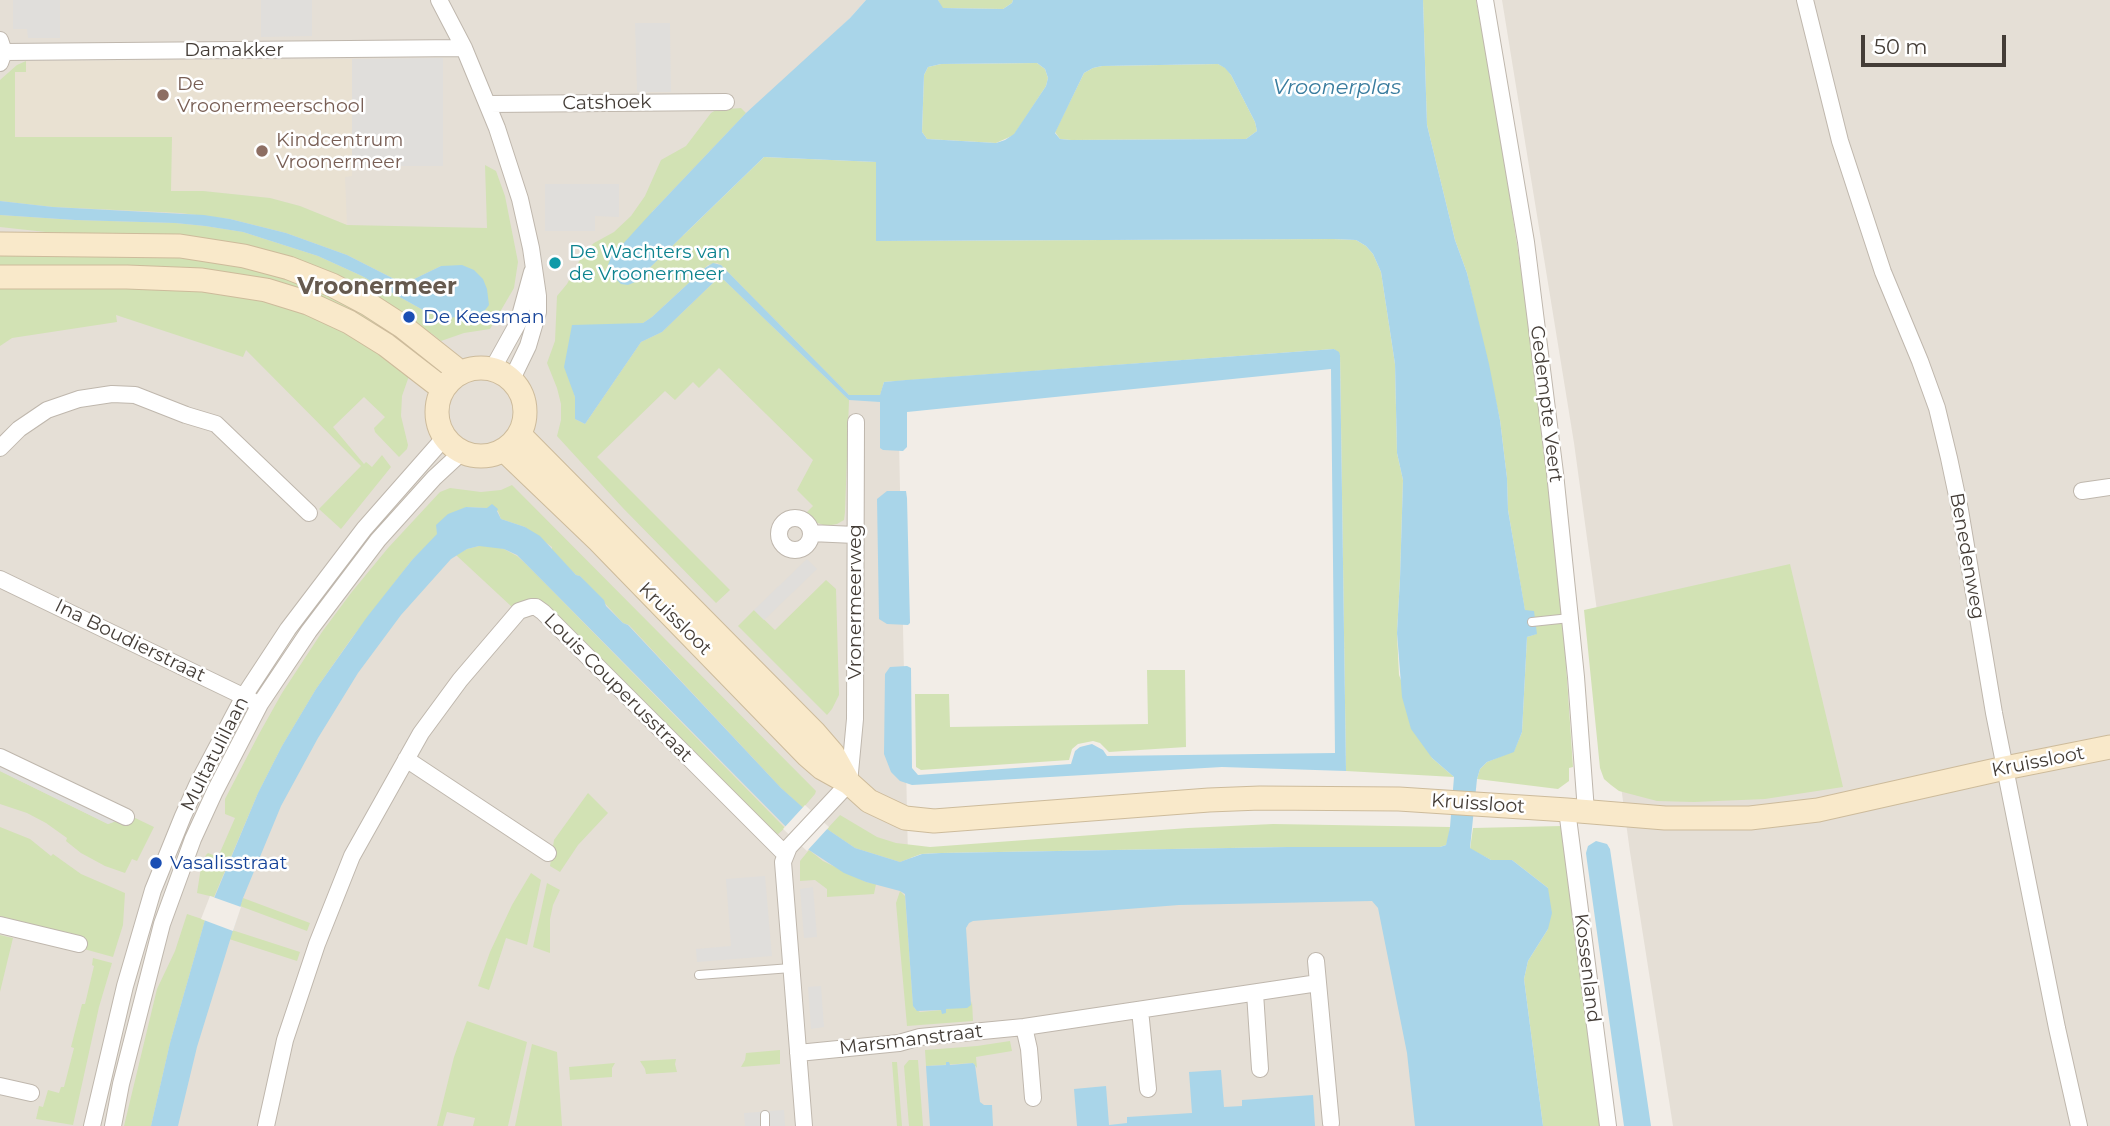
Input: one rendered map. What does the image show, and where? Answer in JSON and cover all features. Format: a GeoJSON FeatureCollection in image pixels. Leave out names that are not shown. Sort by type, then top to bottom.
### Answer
{"type":"FeatureCollection","features":[{"type":"Feature","properties":{"kind":"street"},"geometry":{"type":"LineString","coordinates":[[439,0],[489,104],[522,206],[533,266],[538,296],[537,319],[524,355],[502,374]]}},
{"type":"Feature","properties":{"kind":"street","name":"Gedempte Veert"},"geometry":{"type":"LineString","coordinates":[[1485,0],[1525,242],[1555,472],[1570,618],[1577,810]]}},
{"type":"Feature","properties":{"kind":"street","name":"Benedenweg"},"geometry":{"type":"LineString","coordinates":[[1805,0],[1840,141],[1884,272],[1937,408],[1960,510],[2005,768],[2079,1126]]}},
{"type":"Feature","properties":{"kind":"street","name":"Damakker"},"geometry":{"type":"LineString","coordinates":[[1,52],[464,48]]}},
{"type":"Feature","properties":{"kind":"street","name":"Catshoek"},"geometry":{"type":"LineString","coordinates":[[489,104],[726,102]]}},
{"type":"Feature","properties":{"kind":"street"},"geometry":{"type":"LineString","coordinates":[[0,244],[180,246],[234,254],[289,268],[332,285],[368,304],[402,326],[460,372]]}},
{"type":"Feature","properties":{"kind":"street"},"geometry":{"type":"LineString","coordinates":[[0,277],[127,277],[245,285],[284,295],[328,312],[370,334],[443,388]]}},
{"type":"Feature","properties":{"kind":"street"},"geometry":{"type":"LineString","coordinates":[[483,367],[502,374],[520,391],[526,411],[512,442],[484,456],[472,455],[453,444],[440,428],[437,412],[443,388],[460,372],[483,367]]}},
{"type":"Feature","properties":{"kind":"street"},"geometry":{"type":"LineString","coordinates":[[0,448],[19,429],[47,410],[79,399],[112,394],[135,395],[216,424],[309,513]]}},
{"type":"Feature","properties":{"kind":"street","name":"Vronermeerweg"},"geometry":{"type":"LineString","coordinates":[[849,783],[855,719],[856,422]]}},
{"type":"Feature","properties":{"kind":"street","name":"Kruissloot"},"geometry":{"type":"LineString","coordinates":[[512,442],[814,733],[833,754],[849,783],[880,807],[918,820],[1209,800],[1339,798],[1696,819],[1784,815],[2110,747]]}},
{"type":"Feature","properties":{"kind":"street","name":"Multatulilaan"},"geometry":{"type":"LineString","coordinates":[[92,1126],[125,986],[153,890],[183,816],[244,696],[288,628],[364,529],[453,444]]}},
{"type":"Feature","properties":{"kind":"street","name":"Multatulilaan"},"geometry":{"type":"LineString","coordinates":[[113,1126],[144,990],[172,896],[193,839],[215,791],[260,704],[301,642],[369,551],[434,478],[453,444]]}},
{"type":"Feature","properties":{"kind":"street"},"geometry":{"type":"LineString","coordinates":[[2082,491],[2110,487]]}},
{"type":"Feature","properties":{"kind":"street"},"geometry":{"type":"LineString","coordinates":[[811,533],[855,535]]}},
{"type":"Feature","properties":{"kind":"street","name":"Ina Boudierstraat"},"geometry":{"type":"LineString","coordinates":[[0,579],[260,704]]}},
{"type":"Feature","properties":{"kind":"street","name":"Louis Couperusstraat"},"geometry":{"type":"LineString","coordinates":[[266,1126],[285,1040],[317,944],[352,856],[421,733],[514,614],[524,608],[536,607],[543,612],[785,854]]}},
{"type":"Feature","properties":{"kind":"street"},"geometry":{"type":"LineString","coordinates":[[0,757],[126,817]]}},
{"type":"Feature","properties":{"kind":"street"},"geometry":{"type":"LineString","coordinates":[[407,759],[548,853]]}},
{"type":"Feature","properties":{"kind":"street"},"geometry":{"type":"LineString","coordinates":[[804,1126],[783,866],[785,854],[795,841],[849,783]]}},
{"type":"Feature","properties":{"kind":"street","name":"Kossenland"},"geometry":{"type":"LineString","coordinates":[[1577,810],[1608,1126]]}},
{"type":"Feature","properties":{"kind":"street"},"geometry":{"type":"LineString","coordinates":[[0,925],[79,944]]}},
{"type":"Feature","properties":{"kind":"street"},"geometry":{"type":"LineString","coordinates":[[1316,961],[1331,1123]]}},
{"type":"Feature","properties":{"kind":"street","name":"Marsmanstraat"},"geometry":{"type":"LineString","coordinates":[[799,1053],[1024,1027],[1318,983]]}},
{"type":"Feature","properties":{"kind":"street"},"geometry":{"type":"LineString","coordinates":[[1255,993],[1260,1069]]}},
{"type":"Feature","properties":{"kind":"street"},"geometry":{"type":"LineString","coordinates":[[1140,1010],[1147,1089]]}},
{"type":"Feature","properties":{"kind":"street"},"geometry":{"type":"LineString","coordinates":[[1024,1027],[1029,1049],[1033,1098]]}},
{"type":"Feature","properties":{"kind":"street"},"geometry":{"type":"LineString","coordinates":[[0,1086],[31,1093]]}},
{"type":"Feature","properties":{"kind":"lane"},"geometry":{"type":"LineString","coordinates":[[1532,622],[1570,618]]}},
{"type":"Feature","properties":{"kind":"lane"},"geometry":{"type":"LineString","coordinates":[[699,975],[790,968]]}},
{"type":"Feature","properties":{"kind":"lane"},"geometry":{"type":"LineString","coordinates":[[765,1115],[765,1126]]}},
{"type":"Feature","properties":{"kind":"shaded area"},"geometry":{"type":"Polygon","coordinates":[[[0,0],[866,0],[652,212],[898,396],[908,858],[1417,859],[1461,1126],[0,1126],[0,0]]]}},
{"type":"Feature","properties":{"kind":"shaded area"},"geometry":{"type":"Polygon","coordinates":[[[13,0],[60,0],[60,38],[28,38],[27,29],[13,29],[13,0]]]}},
{"type":"Feature","properties":{"kind":"shaded area"},"geometry":{"type":"Polygon","coordinates":[[[261,0],[312,0],[312,36],[261,37],[261,0]]]}},
{"type":"Feature","properties":{"kind":"shaded area"},"geometry":{"type":"Polygon","coordinates":[[[1502,0],[2110,0],[2110,1126],[1673,1126],[1630,852],[1574,443],[1502,0]]]}},
{"type":"Feature","properties":{"kind":"shaded area"},"geometry":{"type":"Polygon","coordinates":[[[635,23],[670,23],[671,92],[637,92],[635,23]]]}},
{"type":"Feature","properties":{"kind":"shaded area"},"geometry":{"type":"Polygon","coordinates":[[[443,58],[443,166],[352,166],[352,59],[443,58]]]}},
{"type":"Feature","properties":{"kind":"shaded area","name":"Kindcentrum Vroonermeer"},"geometry":{"type":"Polygon","coordinates":[[[352,59],[352,176],[345,177],[347,225],[300,206],[270,198],[203,191],[171,191],[171,137],[15,137],[15,72],[26,71],[26,61],[352,59]]]}},
{"type":"Feature","properties":{"kind":"shaded area"},"geometry":{"type":"Polygon","coordinates":[[[545,184],[619,184],[619,217],[595,216],[595,231],[545,231],[545,184]]]}},
{"type":"Feature","properties":{"kind":"shaded area"},"geometry":{"type":"Polygon","coordinates":[[[807,559],[817,569],[764,620],[754,610],[807,559]]]}},
{"type":"Feature","properties":{"kind":"shaded area"},"geometry":{"type":"Polygon","coordinates":[[[0,765],[116,821],[108,824],[0,771],[0,765]]]}},
{"type":"Feature","properties":{"kind":"shaded area"},"geometry":{"type":"Polygon","coordinates":[[[765,876],[772,956],[697,962],[696,949],[731,946],[726,879],[765,876]]]}},
{"type":"Feature","properties":{"kind":"shaded area"},"geometry":{"type":"Polygon","coordinates":[[[813,887],[817,937],[804,938],[800,889],[813,887]]]}},
{"type":"Feature","properties":{"kind":"shaded area"},"geometry":{"type":"Polygon","coordinates":[[[821,986],[824,1027],[811,1029],[808,987],[821,986]]]}},
{"type":"Feature","properties":{"kind":"shaded area"},"geometry":{"type":"Polygon","coordinates":[[[784,1110],[785,1126],[745,1126],[744,1113],[784,1110]]]}},
{"type":"Feature","properties":{"kind":"green space"},"geometry":{"type":"Polygon","coordinates":[[[938,0],[1013,0],[1003,9],[942,8],[938,0]]]}},
{"type":"Feature","properties":{"kind":"green space"},"geometry":{"type":"Polygon","coordinates":[[[1423,0],[1476,0],[1495,101],[1531,335],[1562,605],[1573,767],[1569,768],[1569,781],[1558,789],[1477,779],[1480,769],[1487,762],[1514,751],[1522,732],[1527,637],[1536,634],[1525,611],[1508,510],[1500,420],[1467,273],[1455,240],[1427,125],[1423,0]]]}},
{"type":"Feature","properties":{"kind":"green space"},"geometry":{"type":"Polygon","coordinates":[[[26,61],[26,72],[15,72],[15,137],[172,137],[171,191],[203,191],[270,198],[300,206],[347,225],[487,228],[485,165],[496,171],[505,196],[518,262],[514,288],[490,329],[464,333],[441,341],[431,333],[426,337],[334,278],[73,235],[0,227],[0,215],[175,223],[243,232],[318,256],[362,276],[423,310],[435,313],[441,266],[402,283],[347,255],[286,233],[230,219],[0,201],[0,80],[26,61]]]}},
{"type":"Feature","properties":{"kind":"green space"},"geometry":{"type":"Polygon","coordinates":[[[1037,63],[1045,69],[1048,78],[1046,86],[1014,135],[996,143],[927,139],[922,132],[924,75],[928,67],[941,64],[1037,63]]]}},
{"type":"Feature","properties":{"kind":"green space"},"geometry":{"type":"Polygon","coordinates":[[[1218,64],[1226,68],[1231,75],[1255,122],[1257,131],[1246,139],[1071,140],[1060,139],[1055,132],[1084,73],[1093,68],[1218,64]]]}},
{"type":"Feature","properties":{"kind":"green space"},"geometry":{"type":"Polygon","coordinates":[[[741,108],[746,113],[652,212],[635,282],[764,157],[877,162],[876,241],[1333,239],[1356,240],[1366,246],[1381,272],[1395,364],[1397,453],[1403,480],[1397,633],[1399,675],[1432,758],[1454,777],[1346,771],[1340,355],[1334,349],[884,382],[880,395],[849,395],[721,265],[708,265],[652,317],[643,323],[630,324],[572,386],[575,419],[585,424],[641,342],[662,332],[719,279],[724,280],[849,400],[845,512],[844,520],[837,524],[826,526],[815,522],[806,513],[813,506],[797,490],[813,460],[719,368],[699,388],[693,382],[675,400],[665,391],[597,457],[730,590],[716,603],[557,436],[561,404],[547,363],[555,341],[557,296],[567,284],[584,252],[614,232],[631,216],[645,196],[661,160],[686,146],[711,113],[716,110],[741,108]]]}},
{"type":"Feature","properties":{"kind":"green space"},"geometry":{"type":"Polygon","coordinates":[[[151,255],[225,263],[329,290],[418,348],[411,356],[319,303],[0,267],[0,256],[151,255]]]}},
{"type":"Feature","properties":{"kind":"green space"},"geometry":{"type":"Polygon","coordinates":[[[124,286],[243,290],[357,333],[409,376],[402,396],[401,416],[407,449],[399,457],[375,432],[374,428],[385,417],[364,397],[333,427],[364,464],[366,462],[372,467],[382,455],[391,467],[341,529],[319,509],[361,466],[246,350],[243,357],[116,315],[117,322],[12,338],[0,346],[0,287],[124,286]]]}},
{"type":"Feature","properties":{"kind":"green space"},"geometry":{"type":"Polygon","coordinates":[[[512,485],[816,791],[815,794],[803,808],[781,788],[552,547],[525,527],[501,519],[498,511],[466,507],[412,560],[316,689],[258,793],[214,897],[197,893],[206,855],[208,853],[218,857],[235,818],[225,814],[225,799],[282,693],[351,593],[440,492],[450,488],[481,492],[501,490],[512,485]]]}},
{"type":"Feature","properties":{"kind":"green space"},"geometry":{"type":"Polygon","coordinates":[[[479,546],[504,549],[526,564],[785,828],[777,835],[522,602],[512,607],[456,555],[479,546]]]}},
{"type":"Feature","properties":{"kind":"green space"},"geometry":{"type":"Polygon","coordinates":[[[1790,564],[1843,787],[1765,799],[1694,802],[1657,801],[1619,791],[1611,785],[1604,779],[1600,768],[1584,610],[1790,564]]]}},
{"type":"Feature","properties":{"kind":"green space"},"geometry":{"type":"Polygon","coordinates":[[[826,580],[836,589],[839,695],[827,715],[738,626],[754,610],[775,630],[826,580]]]}},
{"type":"Feature","properties":{"kind":"green space"},"geometry":{"type":"Polygon","coordinates":[[[1147,670],[1185,670],[1186,747],[1109,752],[1100,743],[1093,741],[1078,744],[1072,749],[1069,760],[921,770],[916,767],[915,694],[949,694],[950,727],[1148,724],[1147,670]]]}},
{"type":"Feature","properties":{"kind":"green space"},"geometry":{"type":"Polygon","coordinates":[[[0,771],[108,824],[116,821],[126,826],[131,816],[154,827],[137,861],[132,859],[125,873],[105,866],[81,853],[66,841],[67,838],[46,823],[0,804],[0,771]]]}},
{"type":"Feature","properties":{"kind":"green space"},"geometry":{"type":"Polygon","coordinates":[[[588,793],[608,813],[578,845],[560,872],[550,866],[554,840],[588,793]]]}},
{"type":"Feature","properties":{"kind":"green space"},"geometry":{"type":"Polygon","coordinates":[[[840,815],[877,837],[896,843],[930,847],[1273,824],[1450,827],[1446,845],[1440,847],[941,853],[921,854],[900,862],[855,848],[827,829],[840,815]]]}},
{"type":"Feature","properties":{"kind":"green space"},"geometry":{"type":"Polygon","coordinates":[[[1562,826],[1603,1126],[1543,1126],[1524,979],[1528,961],[1548,929],[1548,888],[1512,860],[1491,860],[1470,849],[1473,828],[1562,826]]]}},
{"type":"Feature","properties":{"kind":"green space"},"geometry":{"type":"Polygon","coordinates":[[[0,827],[30,839],[51,856],[53,854],[81,874],[125,893],[123,925],[113,957],[84,949],[86,938],[0,916],[0,827]]]}},
{"type":"Feature","properties":{"kind":"green space"},"geometry":{"type":"Polygon","coordinates":[[[809,850],[823,861],[866,882],[876,884],[874,894],[827,897],[827,889],[815,880],[800,881],[800,861],[809,850]]]}},
{"type":"Feature","properties":{"kind":"green space"},"geometry":{"type":"Polygon","coordinates":[[[531,873],[541,880],[527,945],[506,938],[489,990],[478,986],[512,905],[531,873]]]}},
{"type":"Feature","properties":{"kind":"green space"},"geometry":{"type":"Polygon","coordinates":[[[547,883],[560,890],[550,919],[550,953],[533,947],[547,883]]]}},
{"type":"Feature","properties":{"kind":"green space"},"geometry":{"type":"Polygon","coordinates":[[[900,891],[905,896],[915,1009],[920,1012],[942,1010],[946,1013],[945,1009],[971,1005],[972,1001],[973,1021],[907,1026],[896,903],[900,891]]]}},
{"type":"Feature","properties":{"kind":"green space"},"geometry":{"type":"Polygon","coordinates":[[[243,898],[310,923],[307,931],[240,906],[243,898]]]}},
{"type":"Feature","properties":{"kind":"green space"},"geometry":{"type":"Polygon","coordinates":[[[187,914],[205,920],[170,1043],[151,1126],[124,1126],[157,989],[175,951],[187,914]]]}},
{"type":"Feature","properties":{"kind":"green space"},"geometry":{"type":"Polygon","coordinates":[[[232,930],[300,952],[297,961],[229,939],[232,930]]]}},
{"type":"Feature","properties":{"kind":"green space"},"geometry":{"type":"Polygon","coordinates":[[[0,935],[13,938],[0,992],[0,935]]]}},
{"type":"Feature","properties":{"kind":"green space"},"geometry":{"type":"Polygon","coordinates":[[[93,958],[112,963],[99,1007],[73,1125],[36,1119],[39,1106],[43,1107],[48,1090],[59,1093],[61,1087],[64,1087],[74,1048],[71,1047],[94,966],[93,958]]]}},
{"type":"Feature","properties":{"kind":"green space"},"geometry":{"type":"Polygon","coordinates":[[[467,1021],[527,1042],[508,1126],[473,1126],[475,1118],[447,1112],[443,1126],[437,1126],[454,1057],[467,1021]]]}},
{"type":"Feature","properties":{"kind":"green space"},"geometry":{"type":"Polygon","coordinates":[[[1010,1041],[1012,1051],[976,1057],[977,1068],[973,1063],[926,1066],[925,1050],[1010,1041]]]}},
{"type":"Feature","properties":{"kind":"green space"},"geometry":{"type":"Polygon","coordinates":[[[532,1044],[557,1052],[562,1126],[515,1126],[532,1044]]]}},
{"type":"Feature","properties":{"kind":"green space"},"geometry":{"type":"Polygon","coordinates":[[[780,1050],[780,1064],[741,1067],[746,1053],[780,1050]]]}},
{"type":"Feature","properties":{"kind":"green space"},"geometry":{"type":"Polygon","coordinates":[[[676,1059],[677,1072],[646,1074],[640,1061],[676,1059]]]}},
{"type":"Feature","properties":{"kind":"green space"},"geometry":{"type":"Polygon","coordinates":[[[909,1060],[918,1060],[923,1126],[909,1126],[904,1066],[909,1060]]]}},
{"type":"Feature","properties":{"kind":"green space"},"geometry":{"type":"Polygon","coordinates":[[[892,1062],[897,1062],[902,1126],[897,1126],[892,1062]]]}},
{"type":"Feature","properties":{"kind":"green space"},"geometry":{"type":"Polygon","coordinates":[[[615,1063],[612,1077],[570,1080],[569,1067],[615,1063]]]}},
{"type":"Feature","properties":{"kind":"water","name":"Vroonerplas"},"geometry":{"type":"Polygon","coordinates":[[[866,0],[938,0],[943,8],[1003,9],[1013,0],[1423,0],[1427,125],[1489,364],[1500,420],[1508,510],[1525,610],[1534,611],[1537,634],[1527,637],[1522,732],[1514,752],[1487,762],[1480,769],[1470,848],[1491,860],[1512,860],[1548,888],[1552,913],[1548,929],[1528,961],[1524,979],[1543,1126],[1415,1126],[1407,1053],[1378,908],[1372,901],[1179,905],[973,921],[966,928],[971,1005],[967,1008],[946,1009],[946,1013],[942,1014],[941,1010],[917,1011],[913,1006],[905,894],[844,873],[809,850],[517,555],[504,549],[479,546],[467,549],[451,559],[401,615],[358,673],[318,738],[281,806],[243,898],[197,1047],[178,1126],[151,1126],[170,1043],[205,920],[258,793],[316,689],[367,617],[412,560],[437,534],[436,525],[448,514],[466,507],[487,508],[492,504],[498,509],[501,519],[525,527],[540,536],[781,788],[827,829],[855,848],[900,862],[922,854],[941,853],[1446,845],[1454,777],[1432,758],[1411,729],[1402,697],[1397,633],[1403,480],[1397,453],[1395,364],[1381,272],[1366,246],[1356,240],[1333,239],[876,241],[876,162],[764,157],[635,282],[621,284],[612,275],[608,265],[611,257],[652,212],[746,113],[850,18],[866,0]],[[1037,63],[941,64],[928,67],[924,75],[922,132],[927,139],[996,143],[1005,140],[1014,134],[1046,86],[1048,78],[1045,69],[1037,63]],[[1218,64],[1093,68],[1084,73],[1055,133],[1060,139],[1071,140],[1246,139],[1257,131],[1255,122],[1231,75],[1218,64]]]}},
{"type":"Feature","properties":{"kind":"water"},"geometry":{"type":"Polygon","coordinates":[[[0,201],[230,219],[286,233],[347,255],[402,283],[441,266],[462,265],[474,270],[483,279],[489,305],[482,314],[448,318],[423,310],[362,276],[318,256],[243,232],[175,223],[0,215],[0,201]]]}},
{"type":"Feature","properties":{"kind":"water"},"geometry":{"type":"Polygon","coordinates":[[[713,263],[721,265],[849,395],[880,395],[884,382],[906,380],[1334,349],[1339,352],[1346,771],[1222,767],[912,785],[900,781],[891,772],[884,754],[885,674],[890,667],[907,666],[911,668],[912,768],[918,775],[1071,764],[1075,751],[1092,744],[1103,750],[1107,756],[1335,753],[1331,369],[907,412],[907,447],[903,451],[883,450],[880,448],[880,402],[849,400],[724,280],[719,279],[662,332],[641,342],[585,424],[575,419],[575,397],[564,367],[572,325],[643,323],[713,263]]]}},
{"type":"Feature","properties":{"kind":"water"},"geometry":{"type":"Polygon","coordinates":[[[887,491],[906,491],[908,625],[887,624],[879,619],[877,499],[887,491]]]}},
{"type":"Feature","properties":{"kind":"water"},"geometry":{"type":"Polygon","coordinates":[[[1596,841],[1607,844],[1610,849],[1651,1126],[1624,1126],[1586,853],[1588,846],[1596,841]]]}},
{"type":"Feature","properties":{"kind":"water"},"geometry":{"type":"Polygon","coordinates":[[[946,1062],[950,1065],[975,1065],[980,1102],[992,1105],[993,1126],[930,1126],[926,1066],[946,1065],[946,1062]]]}},
{"type":"Feature","properties":{"kind":"water"},"geometry":{"type":"Polygon","coordinates":[[[1221,1070],[1224,1107],[1242,1106],[1242,1100],[1313,1095],[1315,1126],[1077,1126],[1074,1089],[1106,1086],[1109,1125],[1127,1123],[1127,1117],[1192,1113],[1189,1072],[1221,1070]]]}},
{"type":"Feature","properties":{"kind":"pier"},"geometry":{"type":"Polygon","coordinates":[[[805,805],[829,827],[807,851],[783,829],[805,805]]]}},
{"type":"Feature","properties":{"kind":"pier"},"geometry":{"type":"Polygon","coordinates":[[[210,896],[241,907],[233,931],[201,919],[210,896]]]}},
{"type":"Feature","properties":{"kind":"place","name":"De Vroonermeerschool"},"geometry":{"type":"Point","coordinates":[163,95]}},
{"type":"Feature","properties":{"kind":"place","name":"Kindcentrum Vroonermeer"},"geometry":{"type":"Point","coordinates":[262,151]}},
{"type":"Feature","properties":{"kind":"place","name":"De Wachters van de Vroonermeer"},"geometry":{"type":"Point","coordinates":[555,263]}},
{"type":"Feature","properties":{"kind":"place","name":"De Keesman"},"geometry":{"type":"Point","coordinates":[409,317]}},
{"type":"Feature","properties":{"kind":"place","name":"Vasalisstraat"},"geometry":{"type":"Point","coordinates":[156,863]}},
{"type":"Feature","properties":{"kind":"district","name":"Vroonermeer"},"geometry":{"type":"Point","coordinates":[377,287]}}]}
